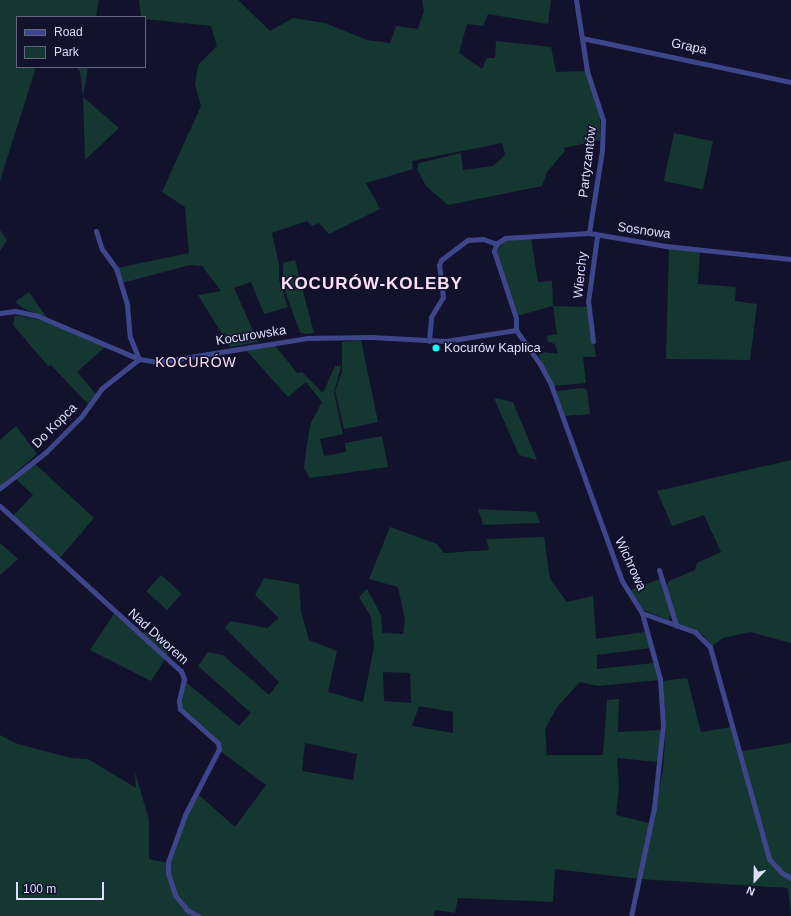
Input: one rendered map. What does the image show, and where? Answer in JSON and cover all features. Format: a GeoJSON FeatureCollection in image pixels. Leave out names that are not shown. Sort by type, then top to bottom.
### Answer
{"type":"FeatureCollection","features":[{"type":"Feature","properties":{"kind":"street","name":"Partyzantów"},"geometry":{"type":"LineString","coordinates":[[576,0],[587,71],[604,127],[589,233]]}},
{"type":"Feature","properties":{"kind":"street","name":"Grapa"},"geometry":{"type":"LineString","coordinates":[[582,38],[699,60],[791,82]]}},
{"type":"Feature","properties":{"kind":"street"},"geometry":{"type":"LineString","coordinates":[[96,231],[102,249],[118,274],[127,305],[130,337],[139,359]]}},
{"type":"Feature","properties":{"kind":"street","name":"Sosnowa"},"geometry":{"type":"LineString","coordinates":[[497,244],[501,239],[509,237],[589,233],[596,236],[666,246],[791,259]]}},
{"type":"Feature","properties":{"kind":"street","name":"Wierchy"},"geometry":{"type":"LineString","coordinates":[[593,341],[588,302],[596,236]]}},
{"type":"Feature","properties":{"kind":"street"},"geometry":{"type":"LineString","coordinates":[[429,341],[431,316],[443,297],[439,265],[441,260],[468,240],[483,239],[497,244]]}},
{"type":"Feature","properties":{"kind":"street","name":"Wichrowa"},"geometry":{"type":"LineString","coordinates":[[497,244],[494,253],[516,318],[516,330],[540,364],[551,385],[612,558],[622,581],[642,613],[660,679],[663,725],[654,808],[632,916]]}},
{"type":"Feature","properties":{"kind":"street","name":"Kocurowska"},"geometry":{"type":"LineString","coordinates":[[0,313],[16,311],[38,316],[139,359],[170,361],[308,338],[371,337],[446,341],[516,330]]}},
{"type":"Feature","properties":{"kind":"street","name":"Do Kopca"},"geometry":{"type":"LineString","coordinates":[[0,488],[46,452],[81,417],[101,390],[139,359]]}},
{"type":"Feature","properties":{"kind":"street","name":"Nad Dworem"},"geometry":{"type":"LineString","coordinates":[[0,506],[181,671],[184,679],[179,701],[180,709],[218,743],[217,755],[185,815],[168,862],[168,873],[175,895],[187,910],[198,916]]}},
{"type":"Feature","properties":{"kind":"street"},"geometry":{"type":"LineString","coordinates":[[659,570],[676,625]]}},
{"type":"Feature","properties":{"kind":"street"},"geometry":{"type":"LineString","coordinates":[[642,613],[695,632],[710,647],[729,710],[763,840],[773,866],[791,878]]}},
{"type":"Feature","properties":{"kind":"green space"},"geometry":{"type":"Polygon","coordinates":[[[0,0],[99,0],[96,16],[16,16],[16,68],[36,68],[0,181],[0,0]]]}},
{"type":"Feature","properties":{"kind":"green space"},"geometry":{"type":"Polygon","coordinates":[[[139,0],[238,0],[270,31],[293,18],[325,23],[367,40],[390,43],[396,26],[418,29],[424,11],[422,0],[551,0],[548,24],[488,14],[483,26],[467,24],[459,53],[482,69],[487,58],[495,58],[496,41],[551,47],[556,72],[587,71],[600,116],[600,140],[564,148],[565,151],[547,172],[542,186],[448,205],[426,186],[417,169],[419,163],[461,153],[463,170],[493,166],[505,155],[502,143],[412,161],[413,169],[366,183],[380,209],[329,234],[319,223],[312,226],[307,221],[272,233],[279,264],[279,280],[288,307],[264,314],[251,282],[234,288],[258,342],[230,347],[198,295],[221,291],[202,266],[190,265],[122,283],[117,268],[189,253],[185,207],[162,192],[201,106],[195,85],[198,65],[217,46],[211,26],[146,19],[146,16],[141,16],[139,0]]]}},
{"type":"Feature","properties":{"kind":"green space"},"geometry":{"type":"Polygon","coordinates":[[[77,68],[88,68],[83,97],[80,71],[77,68]]]}},
{"type":"Feature","properties":{"kind":"green space"},"geometry":{"type":"Polygon","coordinates":[[[83,97],[119,128],[85,160],[83,97]]]}},
{"type":"Feature","properties":{"kind":"green space"},"geometry":{"type":"Polygon","coordinates":[[[674,133],[713,141],[703,189],[664,181],[674,133]]]}},
{"type":"Feature","properties":{"kind":"green space"},"geometry":{"type":"Polygon","coordinates":[[[0,230],[7,240],[0,251],[0,230]]]}},
{"type":"Feature","properties":{"kind":"green space"},"geometry":{"type":"Polygon","coordinates":[[[531,238],[538,282],[552,281],[553,306],[517,316],[497,252],[502,243],[507,240],[531,238]]]}},
{"type":"Feature","properties":{"kind":"green space"},"geometry":{"type":"Polygon","coordinates":[[[669,248],[700,251],[698,284],[736,287],[735,301],[757,304],[750,360],[666,359],[669,248]]]}},
{"type":"Feature","properties":{"kind":"green space"},"geometry":{"type":"Polygon","coordinates":[[[295,260],[314,333],[305,334],[300,332],[283,286],[283,263],[295,260]]]}},
{"type":"Feature","properties":{"kind":"green space"},"geometry":{"type":"Polygon","coordinates":[[[29,292],[47,317],[26,310],[15,302],[29,292]]]}},
{"type":"Feature","properties":{"kind":"green space"},"geometry":{"type":"Polygon","coordinates":[[[553,306],[588,307],[596,357],[583,357],[586,383],[553,386],[538,355],[545,352],[558,354],[555,344],[548,342],[547,336],[557,334],[553,306]]]}},
{"type":"Feature","properties":{"kind":"green space"},"geometry":{"type":"Polygon","coordinates":[[[15,315],[45,321],[105,347],[77,372],[96,394],[88,404],[51,365],[48,366],[13,325],[15,315]]]}},
{"type":"Feature","properties":{"kind":"green space"},"geometry":{"type":"Polygon","coordinates":[[[361,340],[378,422],[344,429],[335,391],[342,372],[342,342],[361,340]]]}},
{"type":"Feature","properties":{"kind":"green space"},"geometry":{"type":"Polygon","coordinates":[[[274,344],[297,373],[302,372],[323,393],[335,366],[341,366],[334,393],[343,434],[320,439],[324,456],[346,452],[345,443],[382,436],[388,467],[310,478],[304,468],[307,443],[311,423],[322,402],[306,382],[288,397],[245,349],[274,344]]]}},
{"type":"Feature","properties":{"kind":"green space"},"geometry":{"type":"Polygon","coordinates":[[[582,388],[587,390],[590,414],[565,416],[556,391],[582,388]]]}},
{"type":"Feature","properties":{"kind":"green space"},"geometry":{"type":"Polygon","coordinates":[[[494,398],[513,402],[537,460],[519,455],[494,398]]]}},
{"type":"Feature","properties":{"kind":"green space"},"geometry":{"type":"Polygon","coordinates":[[[16,426],[37,454],[0,486],[0,440],[16,426]]]}},
{"type":"Feature","properties":{"kind":"green space"},"geometry":{"type":"Polygon","coordinates":[[[791,460],[791,643],[750,632],[723,638],[712,646],[703,635],[676,625],[666,587],[669,581],[695,570],[697,563],[721,552],[704,515],[672,526],[657,491],[791,460]]]}},
{"type":"Feature","properties":{"kind":"green space"},"geometry":{"type":"Polygon","coordinates":[[[34,463],[94,518],[59,559],[13,516],[33,495],[15,478],[34,463]]]}},
{"type":"Feature","properties":{"kind":"green space"},"geometry":{"type":"Polygon","coordinates":[[[478,509],[536,512],[540,523],[483,525],[478,509]]]}},
{"type":"Feature","properties":{"kind":"green space"},"geometry":{"type":"Polygon","coordinates":[[[390,527],[437,544],[444,553],[489,550],[486,539],[544,537],[550,579],[567,602],[593,596],[596,639],[645,632],[650,648],[597,655],[597,669],[654,663],[658,680],[598,686],[580,682],[557,707],[545,729],[547,755],[603,755],[607,700],[619,699],[618,732],[661,730],[659,762],[617,758],[619,787],[616,815],[653,824],[663,769],[666,726],[663,681],[687,678],[701,732],[731,727],[737,752],[791,743],[791,916],[788,888],[639,879],[555,869],[553,902],[458,898],[455,913],[435,910],[434,916],[201,916],[188,909],[177,895],[169,873],[169,863],[190,809],[199,795],[235,827],[266,785],[220,751],[218,741],[181,708],[186,682],[239,726],[251,713],[198,666],[208,652],[223,655],[269,695],[279,682],[225,628],[230,621],[267,628],[279,618],[255,595],[264,578],[299,584],[301,612],[309,640],[337,651],[328,692],[363,702],[374,647],[371,617],[359,597],[367,589],[381,615],[382,633],[403,634],[405,620],[398,587],[369,579],[390,527]],[[383,672],[384,701],[411,703],[410,673],[383,672]],[[419,706],[412,726],[453,733],[453,712],[419,706]],[[305,743],[302,771],[353,780],[357,754],[305,743]]]}},
{"type":"Feature","properties":{"kind":"green space"},"geometry":{"type":"Polygon","coordinates":[[[0,543],[18,559],[0,575],[0,543]]]}},
{"type":"Feature","properties":{"kind":"green space"},"geometry":{"type":"Polygon","coordinates":[[[161,575],[182,594],[167,610],[146,591],[161,575]]]}},
{"type":"Feature","properties":{"kind":"green space"},"geometry":{"type":"Polygon","coordinates":[[[660,579],[671,614],[669,620],[643,610],[630,590],[660,579]]]}},
{"type":"Feature","properties":{"kind":"green space"},"geometry":{"type":"Polygon","coordinates":[[[114,614],[165,659],[151,681],[90,650],[114,614]]]}},
{"type":"Feature","properties":{"kind":"green space"},"geometry":{"type":"Polygon","coordinates":[[[145,631],[168,652],[167,656],[141,634],[145,631]]]}},
{"type":"Feature","properties":{"kind":"green space"},"geometry":{"type":"Polygon","coordinates":[[[0,735],[15,743],[71,758],[88,759],[136,788],[135,772],[149,820],[149,859],[167,863],[174,895],[196,916],[0,916],[0,735]]]}},
{"type":"Feature","properties":{"kind":"place","name":"Kocurów Kaplica"},"geometry":{"type":"Point","coordinates":[436,348]}},
{"type":"Feature","properties":{"kind":"district","name":"KOCURÓW-KOLEBY"},"geometry":{"type":"Point","coordinates":[372,284]}},
{"type":"Feature","properties":{"kind":"district","name":"KOCURÓW"},"geometry":{"type":"Point","coordinates":[196,362]}}]}
